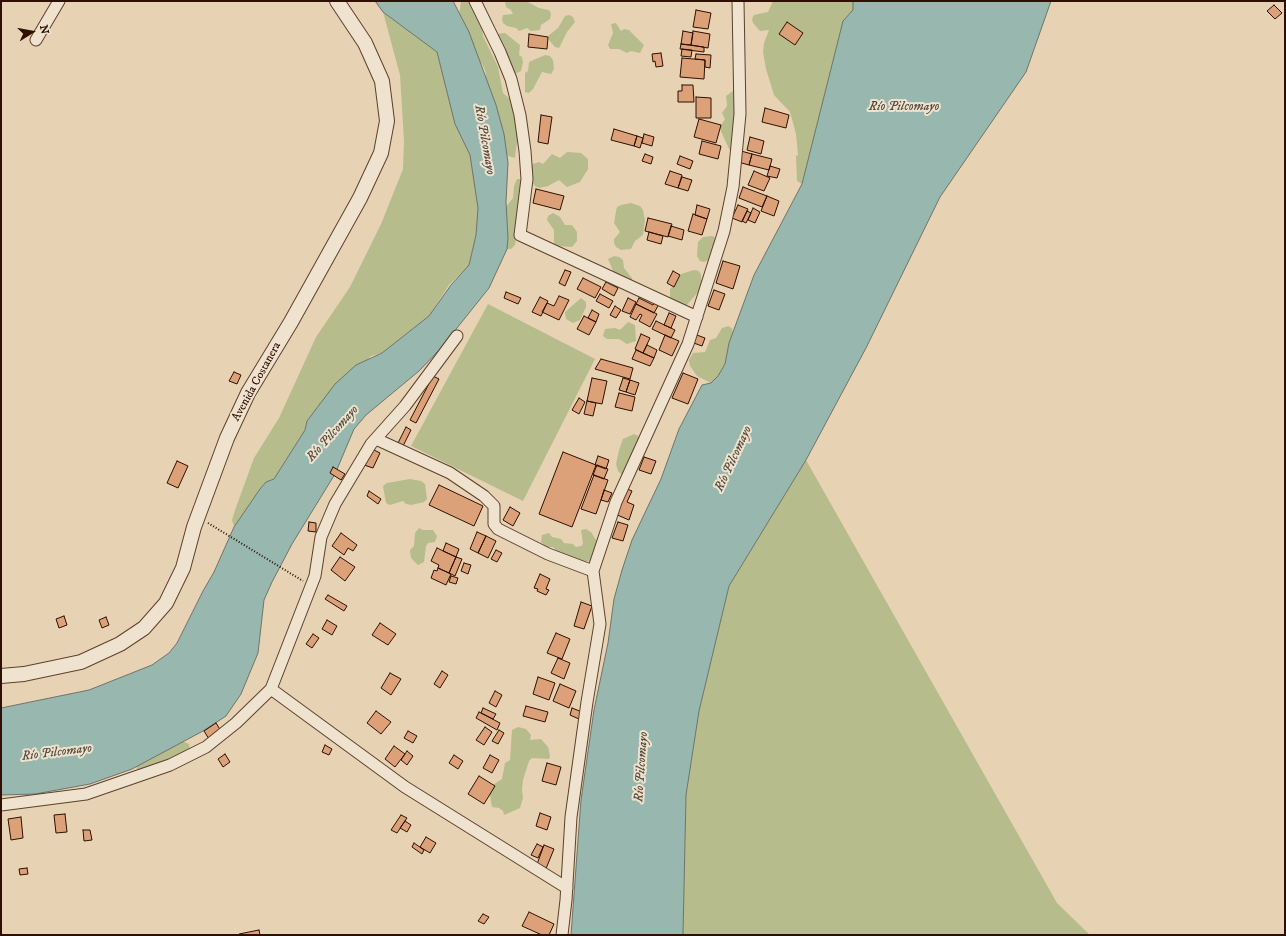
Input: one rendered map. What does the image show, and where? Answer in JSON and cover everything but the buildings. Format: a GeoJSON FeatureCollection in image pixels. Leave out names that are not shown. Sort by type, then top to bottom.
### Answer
{"type":"FeatureCollection","features":[{"type":"Feature","properties":{"kind":"street"},"geometry":{"type":"LineString","coordinates":[[36,40],[59,1]]}},
{"type":"Feature","properties":{"kind":"street","name":"Avenida Costanera"},"geometry":{"type":"LineString","coordinates":[[1,676],[24,674],[81,662],[120,644],[144,628],[166,603],[183,568],[198,517],[227,438],[248,393],[291,322],[360,198],[381,153],[387,121],[382,81],[365,43],[337,1]]}},
{"type":"Feature","properties":{"kind":"street"},"geometry":{"type":"LineString","coordinates":[[475,1],[500,52],[511,79],[520,115],[527,179],[520,234],[697,317]]}},
{"type":"Feature","properties":{"kind":"street"},"geometry":{"type":"LineString","coordinates":[[562,935],[567,888],[571,817],[587,702],[600,624],[593,571],[616,502],[688,344],[724,231],[733,187],[740,114],[738,1]]}},
{"type":"Feature","properties":{"kind":"street"},"geometry":{"type":"LineString","coordinates":[[1,805],[86,794],[170,765],[206,747],[236,723],[271,689],[315,576],[321,537],[335,504],[371,444],[404,406],[457,336]]}},
{"type":"Feature","properties":{"kind":"street"},"geometry":{"type":"LineString","coordinates":[[376,439],[450,473],[484,496],[494,506],[494,524],[498,529],[548,554],[593,571]]}},
{"type":"Feature","properties":{"kind":"street"},"geometry":{"type":"LineString","coordinates":[[271,689],[405,787],[567,888]]}},
{"type":"Feature","properties":{"kind":"path"},"geometry":{"type":"LineString","coordinates":[[198,517],[310,586]]}},
{"type":"Feature","properties":{"kind":"green space"},"geometry":{"type":"Polygon","coordinates":[[[461,1],[472,1],[482,28],[483,36],[498,67],[503,93],[511,100],[518,133],[515,158],[508,156],[504,150],[482,78],[486,75],[485,70],[482,64],[471,54],[459,16],[461,1]]]}},
{"type":"Feature","properties":{"kind":"green space"},"geometry":{"type":"Polygon","coordinates":[[[505,1],[526,1],[539,8],[549,10],[551,14],[550,19],[541,25],[540,30],[531,31],[527,28],[519,31],[516,28],[507,26],[503,23],[503,15],[513,14],[511,10],[506,7],[505,1]]]}},
{"type":"Feature","properties":{"kind":"green space"},"geometry":{"type":"Polygon","coordinates":[[[773,1],[853,1],[853,10],[843,21],[802,184],[797,181],[796,156],[798,155],[796,134],[790,112],[774,95],[766,69],[763,52],[764,43],[769,30],[760,31],[753,23],[752,19],[754,15],[768,12],[773,1]]]}},
{"type":"Feature","properties":{"kind":"green space"},"geometry":{"type":"Polygon","coordinates":[[[383,12],[437,52],[455,124],[470,155],[478,208],[476,235],[469,265],[449,285],[429,316],[382,353],[371,356],[306,422],[305,430],[274,479],[266,482],[260,489],[234,527],[232,520],[254,458],[279,418],[316,337],[350,287],[381,224],[403,169],[404,141],[400,75],[383,12]]]}},
{"type":"Feature","properties":{"kind":"green space"},"geometry":{"type":"Polygon","coordinates":[[[569,15],[573,17],[575,22],[567,32],[559,48],[555,47],[549,40],[548,36],[558,28],[565,16],[569,15]]]}},
{"type":"Feature","properties":{"kind":"green space"},"geometry":{"type":"Polygon","coordinates":[[[616,23],[621,31],[624,29],[629,30],[644,45],[640,53],[631,51],[627,53],[619,49],[610,49],[608,45],[613,33],[611,24],[616,23]]]}},
{"type":"Feature","properties":{"kind":"green space"},"geometry":{"type":"Polygon","coordinates":[[[505,33],[520,45],[519,55],[522,57],[523,62],[521,71],[517,73],[512,74],[496,34],[505,33]]]}},
{"type":"Feature","properties":{"kind":"green space"},"geometry":{"type":"Polygon","coordinates":[[[545,55],[550,56],[553,60],[554,69],[551,74],[542,72],[533,89],[529,93],[525,92],[525,73],[528,71],[529,62],[545,55]]]}},
{"type":"Feature","properties":{"kind":"green space"},"geometry":{"type":"Polygon","coordinates":[[[737,69],[733,152],[729,149],[720,129],[725,119],[722,113],[727,106],[726,96],[733,91],[734,72],[737,69]]]}},
{"type":"Feature","properties":{"kind":"green space"},"geometry":{"type":"Polygon","coordinates":[[[567,152],[581,153],[588,159],[588,169],[580,182],[567,187],[559,180],[548,186],[539,188],[535,186],[529,179],[530,165],[539,162],[543,164],[552,154],[560,158],[567,152]]]}},
{"type":"Feature","properties":{"kind":"green space"},"geometry":{"type":"Polygon","coordinates":[[[517,179],[525,179],[518,232],[515,245],[511,249],[506,249],[508,230],[505,208],[513,198],[514,186],[517,179]]]}},
{"type":"Feature","properties":{"kind":"green space"},"geometry":{"type":"Polygon","coordinates":[[[631,203],[640,206],[643,210],[645,220],[643,235],[635,241],[631,249],[621,250],[616,247],[614,243],[614,239],[620,232],[614,223],[616,211],[617,207],[631,203]]]}},
{"type":"Feature","properties":{"kind":"green space"},"geometry":{"type":"Polygon","coordinates":[[[553,213],[560,217],[565,225],[572,225],[577,232],[577,241],[572,247],[558,246],[554,243],[554,230],[547,220],[548,216],[553,213]]]}},
{"type":"Feature","properties":{"kind":"green space"},"geometry":{"type":"Polygon","coordinates":[[[718,232],[711,259],[704,262],[700,261],[697,256],[698,242],[703,237],[713,236],[716,239],[718,232]]]}},
{"type":"Feature","properties":{"kind":"green space"},"geometry":{"type":"Polygon","coordinates":[[[614,256],[623,260],[624,268],[632,278],[632,283],[614,273],[608,259],[614,256]]]}},
{"type":"Feature","properties":{"kind":"green space"},"geometry":{"type":"Polygon","coordinates":[[[694,270],[699,271],[701,275],[702,284],[698,292],[687,305],[678,306],[670,302],[670,289],[677,282],[681,274],[694,270]]]}},
{"type":"Feature","properties":{"kind":"green space"},"geometry":{"type":"Polygon","coordinates":[[[581,298],[586,302],[586,307],[580,320],[573,323],[566,319],[565,312],[581,298]]]}},
{"type":"Feature","properties":{"kind":"green space"},"geometry":{"type":"Polygon","coordinates":[[[488,304],[595,359],[523,501],[411,446],[488,304]]]}},
{"type":"Feature","properties":{"kind":"green space"},"geometry":{"type":"Polygon","coordinates":[[[628,322],[635,325],[636,341],[627,344],[619,339],[607,339],[603,336],[605,329],[615,328],[620,330],[628,322]]]}},
{"type":"Feature","properties":{"kind":"green space"},"geometry":{"type":"Polygon","coordinates":[[[728,326],[732,328],[733,333],[729,343],[726,362],[718,376],[711,383],[697,376],[690,366],[689,360],[693,353],[705,352],[710,340],[716,338],[722,328],[728,326]]]}},
{"type":"Feature","properties":{"kind":"green space"},"geometry":{"type":"Polygon","coordinates":[[[634,434],[642,438],[623,476],[618,471],[616,464],[619,450],[623,439],[634,434]]]}},
{"type":"Feature","properties":{"kind":"green space"},"geometry":{"type":"Polygon","coordinates":[[[806,460],[1057,903],[1090,935],[683,935],[686,795],[699,711],[729,586],[806,460]]]}},
{"type":"Feature","properties":{"kind":"green space"},"geometry":{"type":"Polygon","coordinates":[[[410,479],[421,481],[425,484],[427,499],[424,502],[411,505],[406,504],[403,501],[390,505],[386,503],[383,486],[387,483],[410,479]]]}},
{"type":"Feature","properties":{"kind":"green space"},"geometry":{"type":"Polygon","coordinates":[[[419,528],[423,530],[433,530],[437,536],[435,542],[428,543],[426,546],[424,562],[418,565],[411,558],[410,550],[414,546],[415,533],[419,528]]]}},
{"type":"Feature","properties":{"kind":"green space"},"geometry":{"type":"Polygon","coordinates":[[[586,529],[591,532],[598,543],[594,560],[584,562],[576,558],[568,558],[566,554],[559,554],[553,547],[546,547],[541,542],[542,535],[549,533],[552,537],[561,539],[564,543],[573,544],[576,547],[581,546],[583,544],[581,530],[586,529]]]}},
{"type":"Feature","properties":{"kind":"green space"},"geometry":{"type":"Polygon","coordinates":[[[518,727],[526,729],[531,735],[530,740],[541,739],[548,747],[550,756],[549,759],[532,758],[529,761],[523,780],[523,798],[520,808],[504,815],[503,811],[499,808],[492,807],[489,790],[491,786],[502,779],[505,763],[510,760],[512,730],[518,727]]]}},
{"type":"Feature","properties":{"kind":"green space"},"geometry":{"type":"Polygon","coordinates":[[[182,741],[189,744],[190,753],[138,771],[136,765],[182,741]]]}},
{"type":"Feature","properties":{"kind":"water"},"geometry":{"type":"Polygon","coordinates":[[[375,1],[453,1],[469,32],[496,105],[504,134],[508,163],[506,202],[508,238],[507,249],[489,288],[441,348],[419,371],[366,415],[354,429],[335,474],[292,544],[272,582],[264,600],[258,653],[241,694],[226,716],[203,731],[132,769],[90,784],[35,794],[1,795],[1,708],[89,690],[152,665],[169,653],[177,643],[214,572],[234,527],[260,489],[266,482],[274,479],[305,430],[307,421],[335,384],[356,365],[382,353],[429,316],[451,285],[469,265],[476,235],[478,208],[470,155],[455,124],[437,52],[383,12],[375,1]]]}},
{"type":"Feature","properties":{"kind":"water","name":"Río Pilcomayo"},"geometry":{"type":"Polygon","coordinates":[[[853,1],[1051,1],[1026,72],[940,197],[866,348],[806,460],[729,586],[699,711],[686,795],[683,935],[571,935],[581,800],[594,710],[608,643],[614,599],[622,570],[632,540],[661,479],[679,429],[702,385],[711,383],[718,376],[725,364],[729,343],[754,275],[802,184],[843,21],[853,10],[853,1]]]}}]}
